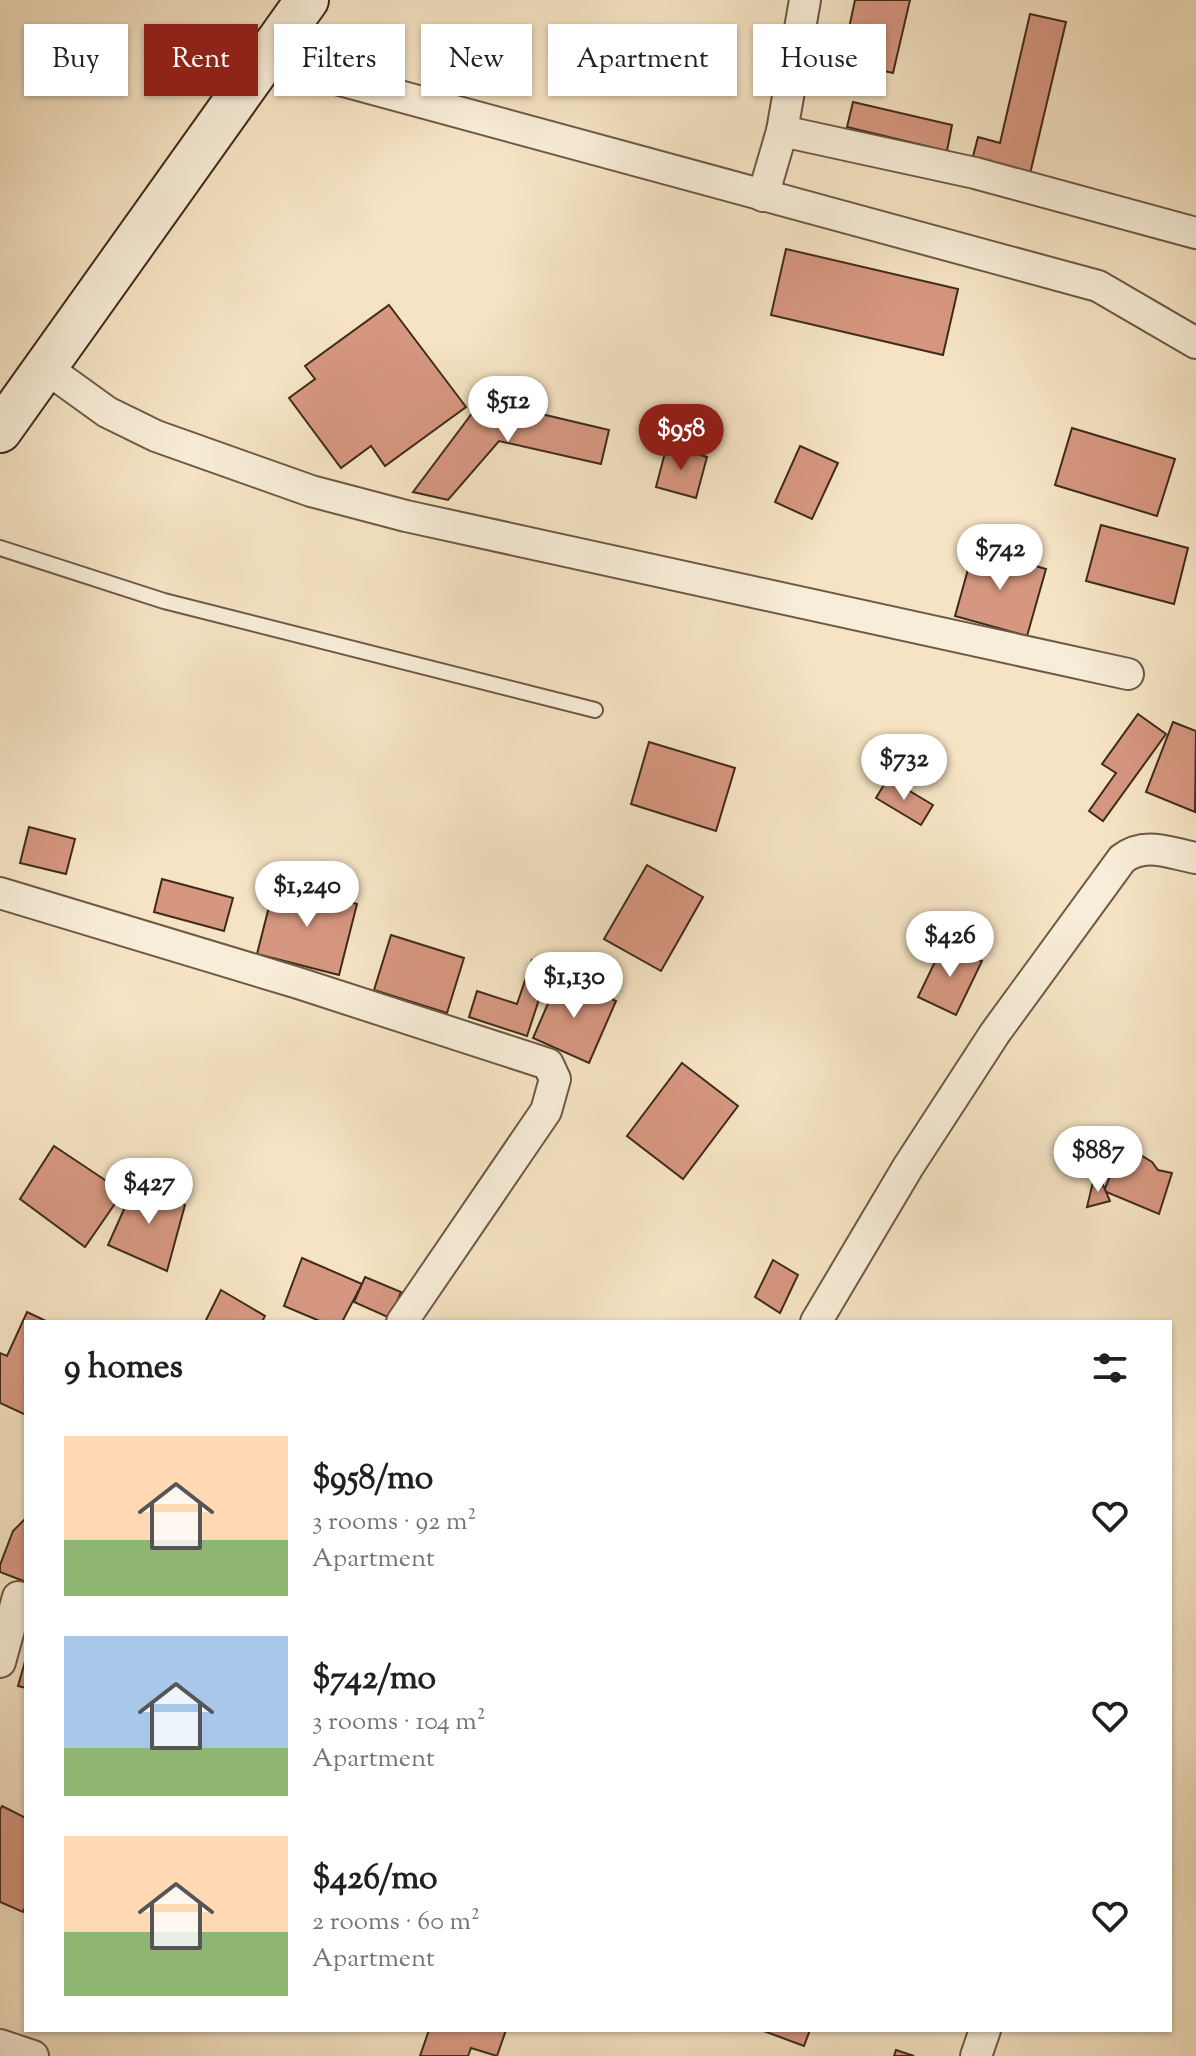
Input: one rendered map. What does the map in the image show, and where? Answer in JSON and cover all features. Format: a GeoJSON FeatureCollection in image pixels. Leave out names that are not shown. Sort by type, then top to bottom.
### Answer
{"type":"FeatureCollection","features":[{"type":"Feature","properties":{"kind":"main road"},"geometry":{"type":"LineString","coordinates":[[0,431],[307,0]]}},
{"type":"Feature","properties":{"kind":"street"},"geometry":{"type":"LineString","coordinates":[[763,196],[782,131],[805,0]]}},
{"type":"Feature","properties":{"kind":"street"},"geometry":{"type":"LineString","coordinates":[[263,59],[1098,286],[1196,343]]}},
{"type":"Feature","properties":{"kind":"street"},"geometry":{"type":"LineString","coordinates":[[782,131],[975,173],[1196,233]]}},
{"type":"Feature","properties":{"kind":"street"},"geometry":{"type":"LineString","coordinates":[[46,368],[107,412],[156,436],[311,491],[422,519],[1128,674]]}},
{"type":"Feature","properties":{"kind":"street"},"geometry":{"type":"LineString","coordinates":[[817,1320],[908,1167],[995,1033],[1122,859],[1132,851],[1145,848],[1196,858]]}},
{"type":"Feature","properties":{"kind":"street"},"geometry":{"type":"LineString","coordinates":[[0,893],[298,983],[548,1064],[555,1079],[546,1111],[403,1320]]}},
{"type":"Feature","properties":{"kind":"street"},"geometry":{"type":"LineString","coordinates":[[0,1662],[15,1596]]}},
{"type":"Feature","properties":{"kind":"street"},"geometry":{"type":"LineString","coordinates":[[976,2056],[984,2032]]}},
{"type":"Feature","properties":{"kind":"street"},"geometry":{"type":"LineString","coordinates":[[0,2045],[33,2056]]}},
{"type":"Feature","properties":{"kind":"lane"},"geometry":{"type":"LineString","coordinates":[[0,548],[164,601],[595,710]]}},
{"type":"Feature","properties":{"kind":"building"},"geometry":{"type":"Polygon","coordinates":[[[855,0],[910,0],[893,73],[886,71],[886,24],[850,24],[855,0]]]}},
{"type":"Feature","properties":{"kind":"building"},"geometry":{"type":"Polygon","coordinates":[[[1030,14],[1066,22],[1029,178],[971,164],[978,137],[1000,143],[1030,14]]]}},
{"type":"Feature","properties":{"kind":"building"},"geometry":{"type":"Polygon","coordinates":[[[853,102],[952,125],[947,151],[847,127],[853,102]]]}},
{"type":"Feature","properties":{"kind":"building"},"geometry":{"type":"Polygon","coordinates":[[[786,249],[958,289],[943,355],[771,315],[786,249]]]}},
{"type":"Feature","properties":{"kind":"building"},"geometry":{"type":"Polygon","coordinates":[[[389,305],[466,407],[385,466],[371,446],[341,468],[289,398],[315,379],[305,366],[389,305]]]}},
{"type":"Feature","properties":{"kind":"building"},"geometry":{"type":"Polygon","coordinates":[[[482,400],[609,430],[601,464],[499,441],[448,500],[413,492],[482,400]]]}},
{"type":"Feature","properties":{"kind":"building"},"geometry":{"type":"Polygon","coordinates":[[[1072,428],[1175,459],[1157,516],[1055,485],[1072,428]]]}},
{"type":"Feature","properties":{"kind":"building"},"geometry":{"type":"Polygon","coordinates":[[[667,445],[707,457],[696,498],[656,487],[667,445]]]}},
{"type":"Feature","properties":{"kind":"building"},"geometry":{"type":"Polygon","coordinates":[[[800,446],[838,463],[812,519],[775,502],[800,446]]]}},
{"type":"Feature","properties":{"kind":"building"},"geometry":{"type":"Polygon","coordinates":[[[1101,525],[1188,548],[1174,604],[1086,581],[1101,525]]]}},
{"type":"Feature","properties":{"kind":"building"},"geometry":{"type":"Polygon","coordinates":[[[974,548],[1046,569],[1027,636],[955,616],[974,548]]]}},
{"type":"Feature","properties":{"kind":"building"},"geometry":{"type":"Polygon","coordinates":[[[1138,714],[1166,734],[1103,821],[1089,811],[1116,773],[1102,764],[1138,714]]]}},
{"type":"Feature","properties":{"kind":"building"},"geometry":{"type":"Polygon","coordinates":[[[1173,722],[1196,731],[1195,812],[1146,792],[1173,722]]]}},
{"type":"Feature","properties":{"kind":"building"},"geometry":{"type":"Polygon","coordinates":[[[649,742],[735,768],[716,831],[631,804],[649,742]]]}},
{"type":"Feature","properties":{"kind":"building"},"geometry":{"type":"Polygon","coordinates":[[[888,778],[933,805],[921,825],[876,798],[888,778]]]}},
{"type":"Feature","properties":{"kind":"building"},"geometry":{"type":"Polygon","coordinates":[[[29,827],[75,839],[66,874],[20,863],[29,827]]]}},
{"type":"Feature","properties":{"kind":"building"},"geometry":{"type":"Polygon","coordinates":[[[647,865],[703,897],[661,971],[604,939],[647,865]]]}},
{"type":"Feature","properties":{"kind":"building"},"geometry":{"type":"Polygon","coordinates":[[[162,879],[233,898],[224,931],[154,912],[162,879]]]}},
{"type":"Feature","properties":{"kind":"building"},"geometry":{"type":"Polygon","coordinates":[[[275,883],[357,904],[339,975],[257,954],[275,883]]]}},
{"type":"Feature","properties":{"kind":"building"},"geometry":{"type":"Polygon","coordinates":[[[391,935],[464,958],[447,1013],[374,990],[391,935]]]}},
{"type":"Feature","properties":{"kind":"building"},"geometry":{"type":"Polygon","coordinates":[[[944,943],[982,961],[956,1015],[918,997],[944,943]]]}},
{"type":"Feature","properties":{"kind":"building"},"geometry":{"type":"Polygon","coordinates":[[[532,960],[550,966],[527,1036],[469,1017],[477,991],[517,1004],[532,960]]]}},
{"type":"Feature","properties":{"kind":"building"},"geometry":{"type":"Polygon","coordinates":[[[560,976],[616,1001],[589,1063],[533,1038],[560,976]]]}},
{"type":"Feature","properties":{"kind":"building"},"geometry":{"type":"Polygon","coordinates":[[[682,1063],[738,1106],[683,1179],[627,1136],[682,1063]]]}},
{"type":"Feature","properties":{"kind":"building"},"geometry":{"type":"Polygon","coordinates":[[[1123,1144],[1152,1162],[1158,1170],[1172,1173],[1159,1214],[1104,1191],[1123,1144]]]}},
{"type":"Feature","properties":{"kind":"building"},"geometry":{"type":"Polygon","coordinates":[[[54,1146],[123,1192],[85,1247],[20,1199],[54,1146]]]}},
{"type":"Feature","properties":{"kind":"building"},"geometry":{"type":"Polygon","coordinates":[[[138,1178],[185,1205],[167,1271],[108,1245],[138,1178]]]}},
{"type":"Feature","properties":{"kind":"building"},"geometry":{"type":"Polygon","coordinates":[[[1100,1178],[1110,1201],[1087,1207],[1093,1182],[1100,1178]]]}},
{"type":"Feature","properties":{"kind":"building"},"geometry":{"type":"Polygon","coordinates":[[[302,1258],[362,1284],[343,1320],[317,1320],[284,1306],[302,1258]]]}},
{"type":"Feature","properties":{"kind":"building"},"geometry":{"type":"Polygon","coordinates":[[[773,1260],[798,1275],[780,1313],[755,1297],[773,1260]]]}},
{"type":"Feature","properties":{"kind":"building"},"geometry":{"type":"Polygon","coordinates":[[[365,1277],[401,1292],[390,1318],[354,1302],[365,1277]]]}},
{"type":"Feature","properties":{"kind":"building"},"geometry":{"type":"Polygon","coordinates":[[[221,1290],[265,1316],[263,1320],[206,1320],[221,1290]]]}},
{"type":"Feature","properties":{"kind":"building"},"geometry":{"type":"Polygon","coordinates":[[[27,1312],[44,1320],[24,1320],[24,1414],[0,1403],[0,1353],[7,1356],[27,1312]]]}},
{"type":"Feature","properties":{"kind":"building"},"geometry":{"type":"Polygon","coordinates":[[[24,1520],[24,1581],[0,1572],[13,1531],[24,1520]]]}},
{"type":"Feature","properties":{"kind":"building"},"geometry":{"type":"Polygon","coordinates":[[[24,1665],[24,1688],[18,1686],[24,1665]]]}},
{"type":"Feature","properties":{"kind":"building"},"geometry":{"type":"Polygon","coordinates":[[[2,1806],[24,1817],[23,1912],[0,1902],[2,1806]]]}},
{"type":"Feature","properties":{"kind":"building"},"geometry":{"type":"Polygon","coordinates":[[[428,2032],[505,2032],[497,2056],[471,2048],[468,2056],[420,2056],[428,2032]]]}},
{"type":"Feature","properties":{"kind":"building"},"geometry":{"type":"Polygon","coordinates":[[[766,2032],[809,2032],[804,2046],[766,2032]]]}},
{"type":"Feature","properties":{"kind":"building"},"geometry":{"type":"Polygon","coordinates":[[[896,2050],[914,2056],[894,2056],[896,2050]]]}}]}
